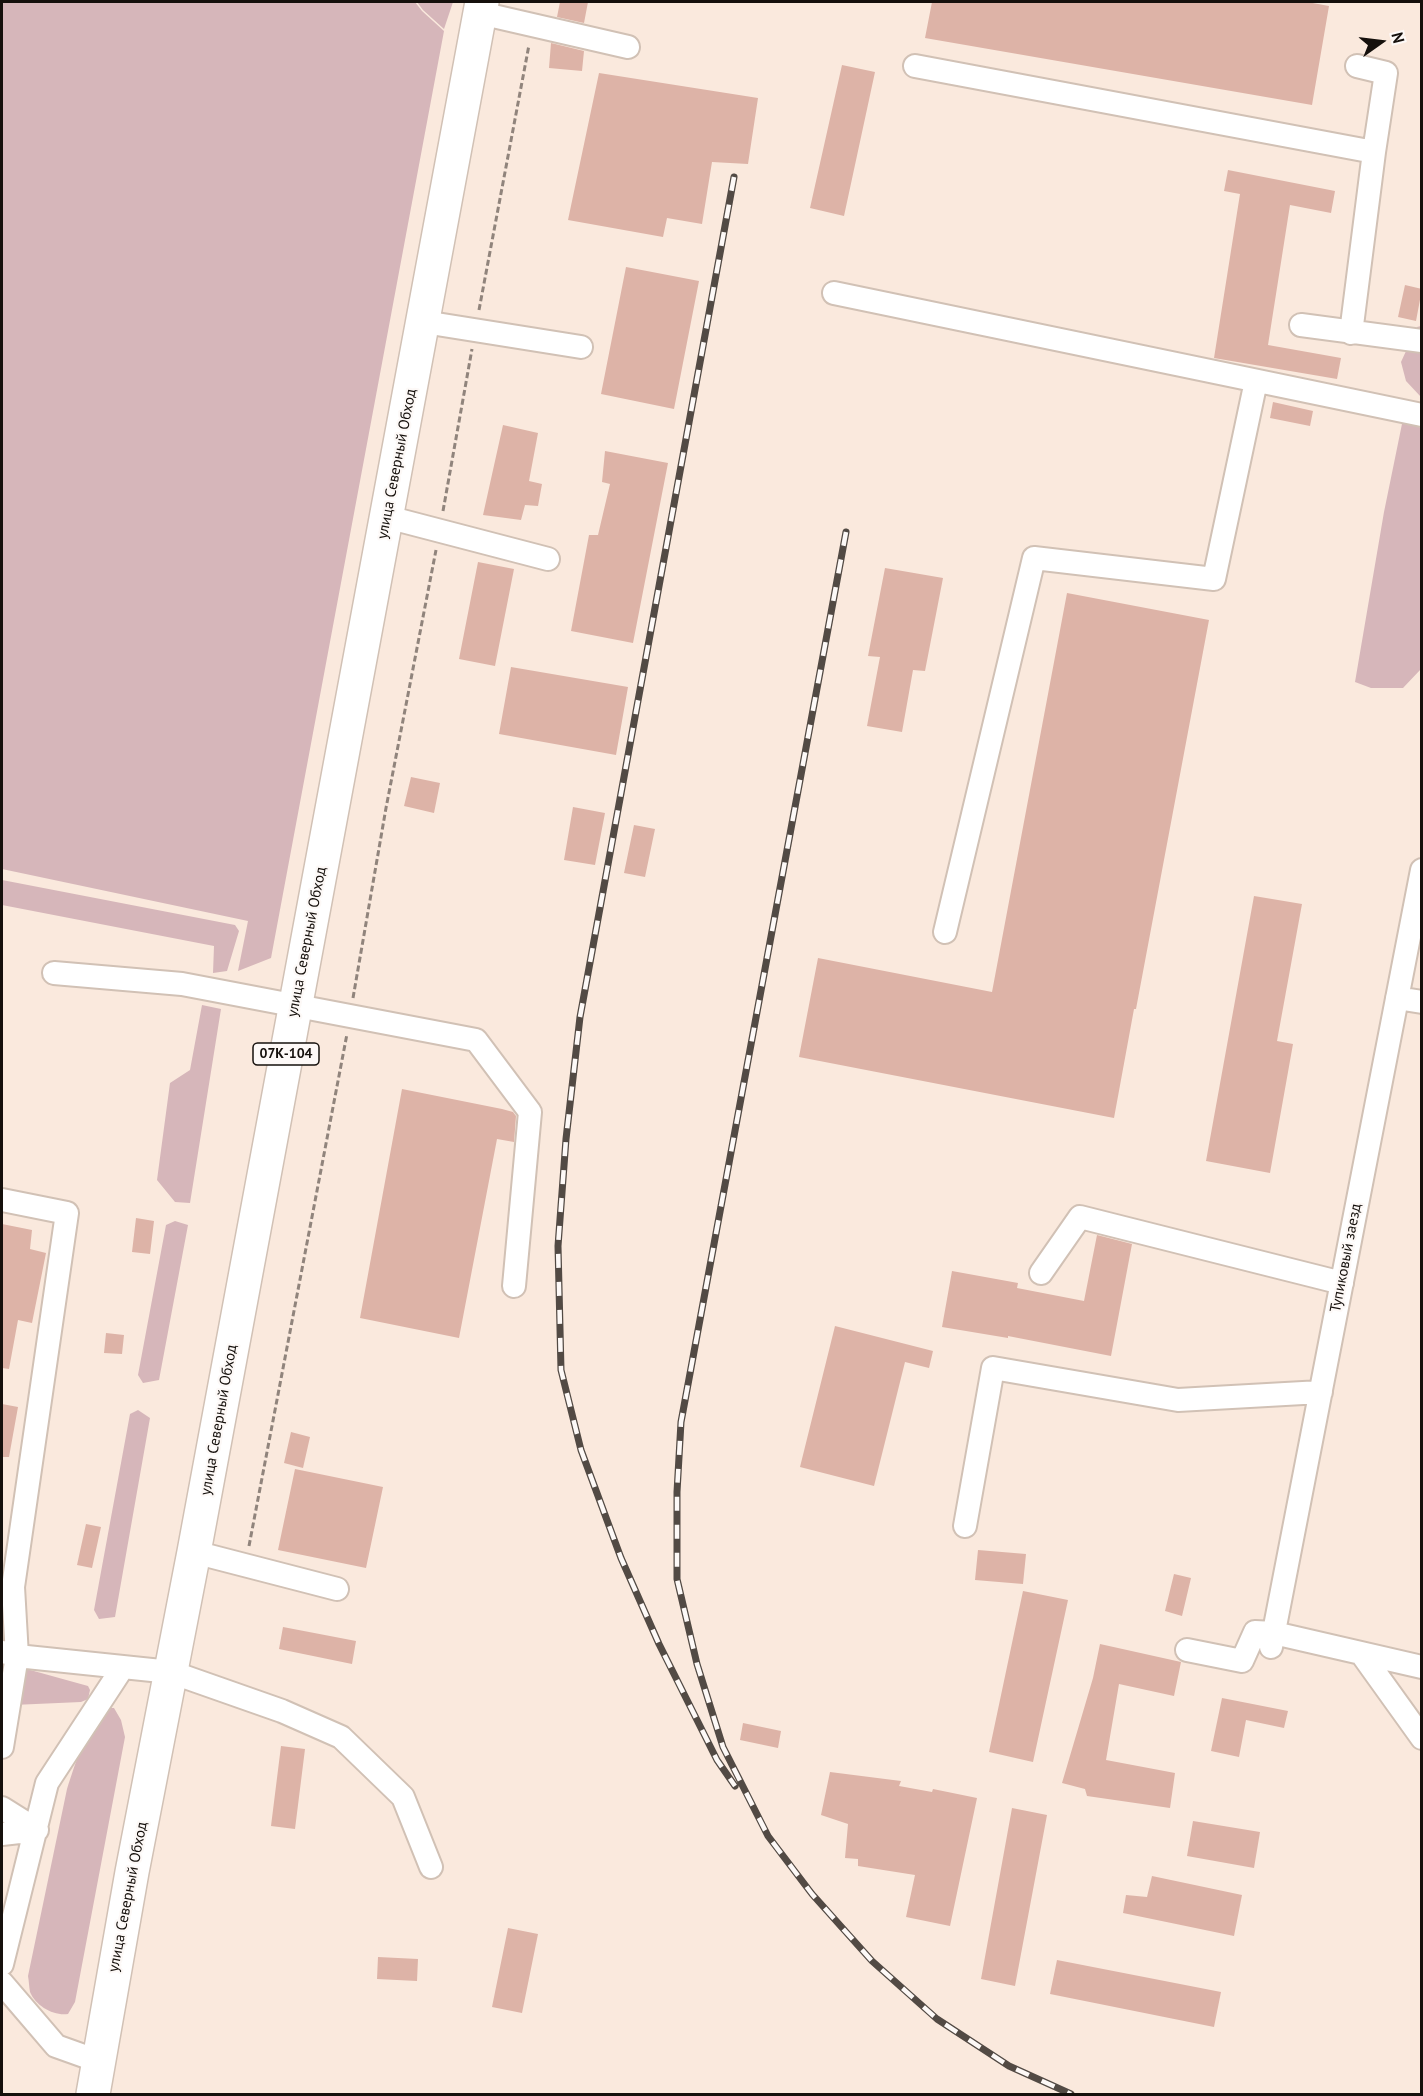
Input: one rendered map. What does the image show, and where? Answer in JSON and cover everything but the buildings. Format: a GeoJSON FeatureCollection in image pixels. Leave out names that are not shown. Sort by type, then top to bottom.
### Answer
{"type":"FeatureCollection","features":[{"type":"Feature","properties":{"kind":"highway","name":"улица Северный Обход"},"geometry":{"type":"LineString","coordinates":[[93,2094],[481,7]]}},
{"type":"Feature","properties":{"kind":"street"},"geometry":{"type":"LineString","coordinates":[[481,7],[533,26],[628,47]]}},
{"type":"Feature","properties":{"kind":"street"},"geometry":{"type":"LineString","coordinates":[[915,66],[1374,152]]}},
{"type":"Feature","properties":{"kind":"street"},"geometry":{"type":"LineString","coordinates":[[1351,333],[1386,73],[1357,66]]}},
{"type":"Feature","properties":{"kind":"street"},"geometry":{"type":"LineString","coordinates":[[834,293],[1422,415]]}},
{"type":"Feature","properties":{"kind":"street"},"geometry":{"type":"LineString","coordinates":[[424,322],[581,346]]}},
{"type":"Feature","properties":{"kind":"street"},"geometry":{"type":"LineString","coordinates":[[1301,325],[1422,341]]}},
{"type":"Feature","properties":{"kind":"street"},"geometry":{"type":"LineString","coordinates":[[945,932],[1034,558],[1214,579],[1256,381]]}},
{"type":"Feature","properties":{"kind":"street"},"geometry":{"type":"LineString","coordinates":[[387,517],[548,559]]}},
{"type":"Feature","properties":{"kind":"street","name":"Тупиковый заезд"},"geometry":{"type":"LineString","coordinates":[[1272,1640],[1422,870]]}},
{"type":"Feature","properties":{"kind":"street"},"geometry":{"type":"LineString","coordinates":[[54,973],[182,984],[476,1040],[530,1112],[514,1287]]}},
{"type":"Feature","properties":{"kind":"street"},"geometry":{"type":"LineString","coordinates":[[1397,998],[1422,1002]]}},
{"type":"Feature","properties":{"kind":"street"},"geometry":{"type":"LineString","coordinates":[[2,1200],[67,1213],[13,1587],[9,1695],[2,1747]]}},
{"type":"Feature","properties":{"kind":"street"},"geometry":{"type":"LineString","coordinates":[[1041,1273],[1080,1217],[1342,1283]]}},
{"type":"Feature","properties":{"kind":"street"},"geometry":{"type":"LineString","coordinates":[[965,1526],[993,1368],[1178,1400],[1321,1392]]}},
{"type":"Feature","properties":{"kind":"street"},"geometry":{"type":"LineString","coordinates":[[194,1552],[337,1588]]}},
{"type":"Feature","properties":{"kind":"street"},"geometry":{"type":"LineString","coordinates":[[1187,1650],[1242,1661],[1255,1632],[1272,1640],[1361,1653],[1422,1667]]}},
{"type":"Feature","properties":{"kind":"street"},"geometry":{"type":"LineString","coordinates":[[1361,1653],[1422,1738]]}},
{"type":"Feature","properties":{"kind":"street"},"geometry":{"type":"LineString","coordinates":[[9,1654],[171,1672],[282,1711],[341,1737],[403,1797],[431,1867]]}},
{"type":"Feature","properties":{"kind":"street"},"geometry":{"type":"LineString","coordinates":[[2,1964],[47,1783],[123,1667]]}},
{"type":"Feature","properties":{"kind":"street"},"geometry":{"type":"LineString","coordinates":[[2,1808],[37,1830]]}},
{"type":"Feature","properties":{"kind":"street"},"geometry":{"type":"LineString","coordinates":[[2,1834],[37,1830]]}},
{"type":"Feature","properties":{"kind":"street"},"geometry":{"type":"LineString","coordinates":[[2,1983],[56,2046],[98,2061]]}},
{"type":"Feature","properties":{"kind":"path"},"geometry":{"type":"LineString","coordinates":[[245,1565],[350,1017],[386,808],[440,531],[475,330],[533,26]]}},
{"type":"Feature","properties":{"kind":"shaded area"},"geometry":{"type":"Polygon","coordinates":[[[2,2],[415,2],[444,31],[271,958],[238,971],[248,921],[2,869],[2,2]]]}},
{"type":"Feature","properties":{"kind":"shaded area"},"geometry":{"type":"Polygon","coordinates":[[[417,2],[453,2],[444,29],[423,10],[417,2]]]}},
{"type":"Feature","properties":{"kind":"shaded area"},"geometry":{"type":"Polygon","coordinates":[[[1421,326],[1421,397],[1406,381],[1401,362],[1417,327],[1421,326]]]}},
{"type":"Feature","properties":{"kind":"shaded area"},"geometry":{"type":"Polygon","coordinates":[[[1403,419],[1421,428],[1421,669],[1403,688],[1371,688],[1355,682],[1384,512],[1403,419]]]}},
{"type":"Feature","properties":{"kind":"shaded area"},"geometry":{"type":"Polygon","coordinates":[[[2,880],[235,925],[239,931],[227,971],[213,973],[214,946],[2,905],[2,880]]]}},
{"type":"Feature","properties":{"kind":"shaded area"},"geometry":{"type":"Polygon","coordinates":[[[202,1005],[221,1009],[190,1203],[175,1202],[157,1180],[170,1083],[190,1070],[202,1005]]]}},
{"type":"Feature","properties":{"kind":"shaded area"},"geometry":{"type":"Polygon","coordinates":[[[175,1221],[188,1225],[159,1380],[143,1383],[138,1375],[166,1225],[175,1221]]]}},
{"type":"Feature","properties":{"kind":"shaded area"},"geometry":{"type":"Polygon","coordinates":[[[138,1410],[150,1418],[115,1617],[99,1619],[94,1610],[130,1414],[138,1410]]]}},
{"type":"Feature","properties":{"kind":"shaded area"},"geometry":{"type":"Polygon","coordinates":[[[23,1668],[88,1686],[90,1690],[88,1699],[81,1702],[13,1705],[23,1668]]]}},
{"type":"Feature","properties":{"kind":"shaded area"},"geometry":{"type":"Polygon","coordinates":[[[114,1708],[121,1720],[125,1737],[75,2002],[68,2014],[62,2014],[51,2012],[36,2002],[30,1992],[28,1976],[67,1789],[88,1734],[102,1715],[114,1708]]]}},
{"type":"Feature","properties":{"kind":"railway"},"geometry":{"type":"LineString","coordinates":[[734,177],[580,1017],[566,1139],[558,1246],[561,1370],[581,1450],[621,1558],[659,1644],[717,1760],[735,1786]]}},
{"type":"Feature","properties":{"kind":"railway"},"geometry":{"type":"LineString","coordinates":[[846,532],[681,1422],[677,1492],[677,1579],[697,1664],[723,1747],[768,1836],[812,1894],[872,1961],[937,2019],[1009,2066],[1071,2094]]}}]}
